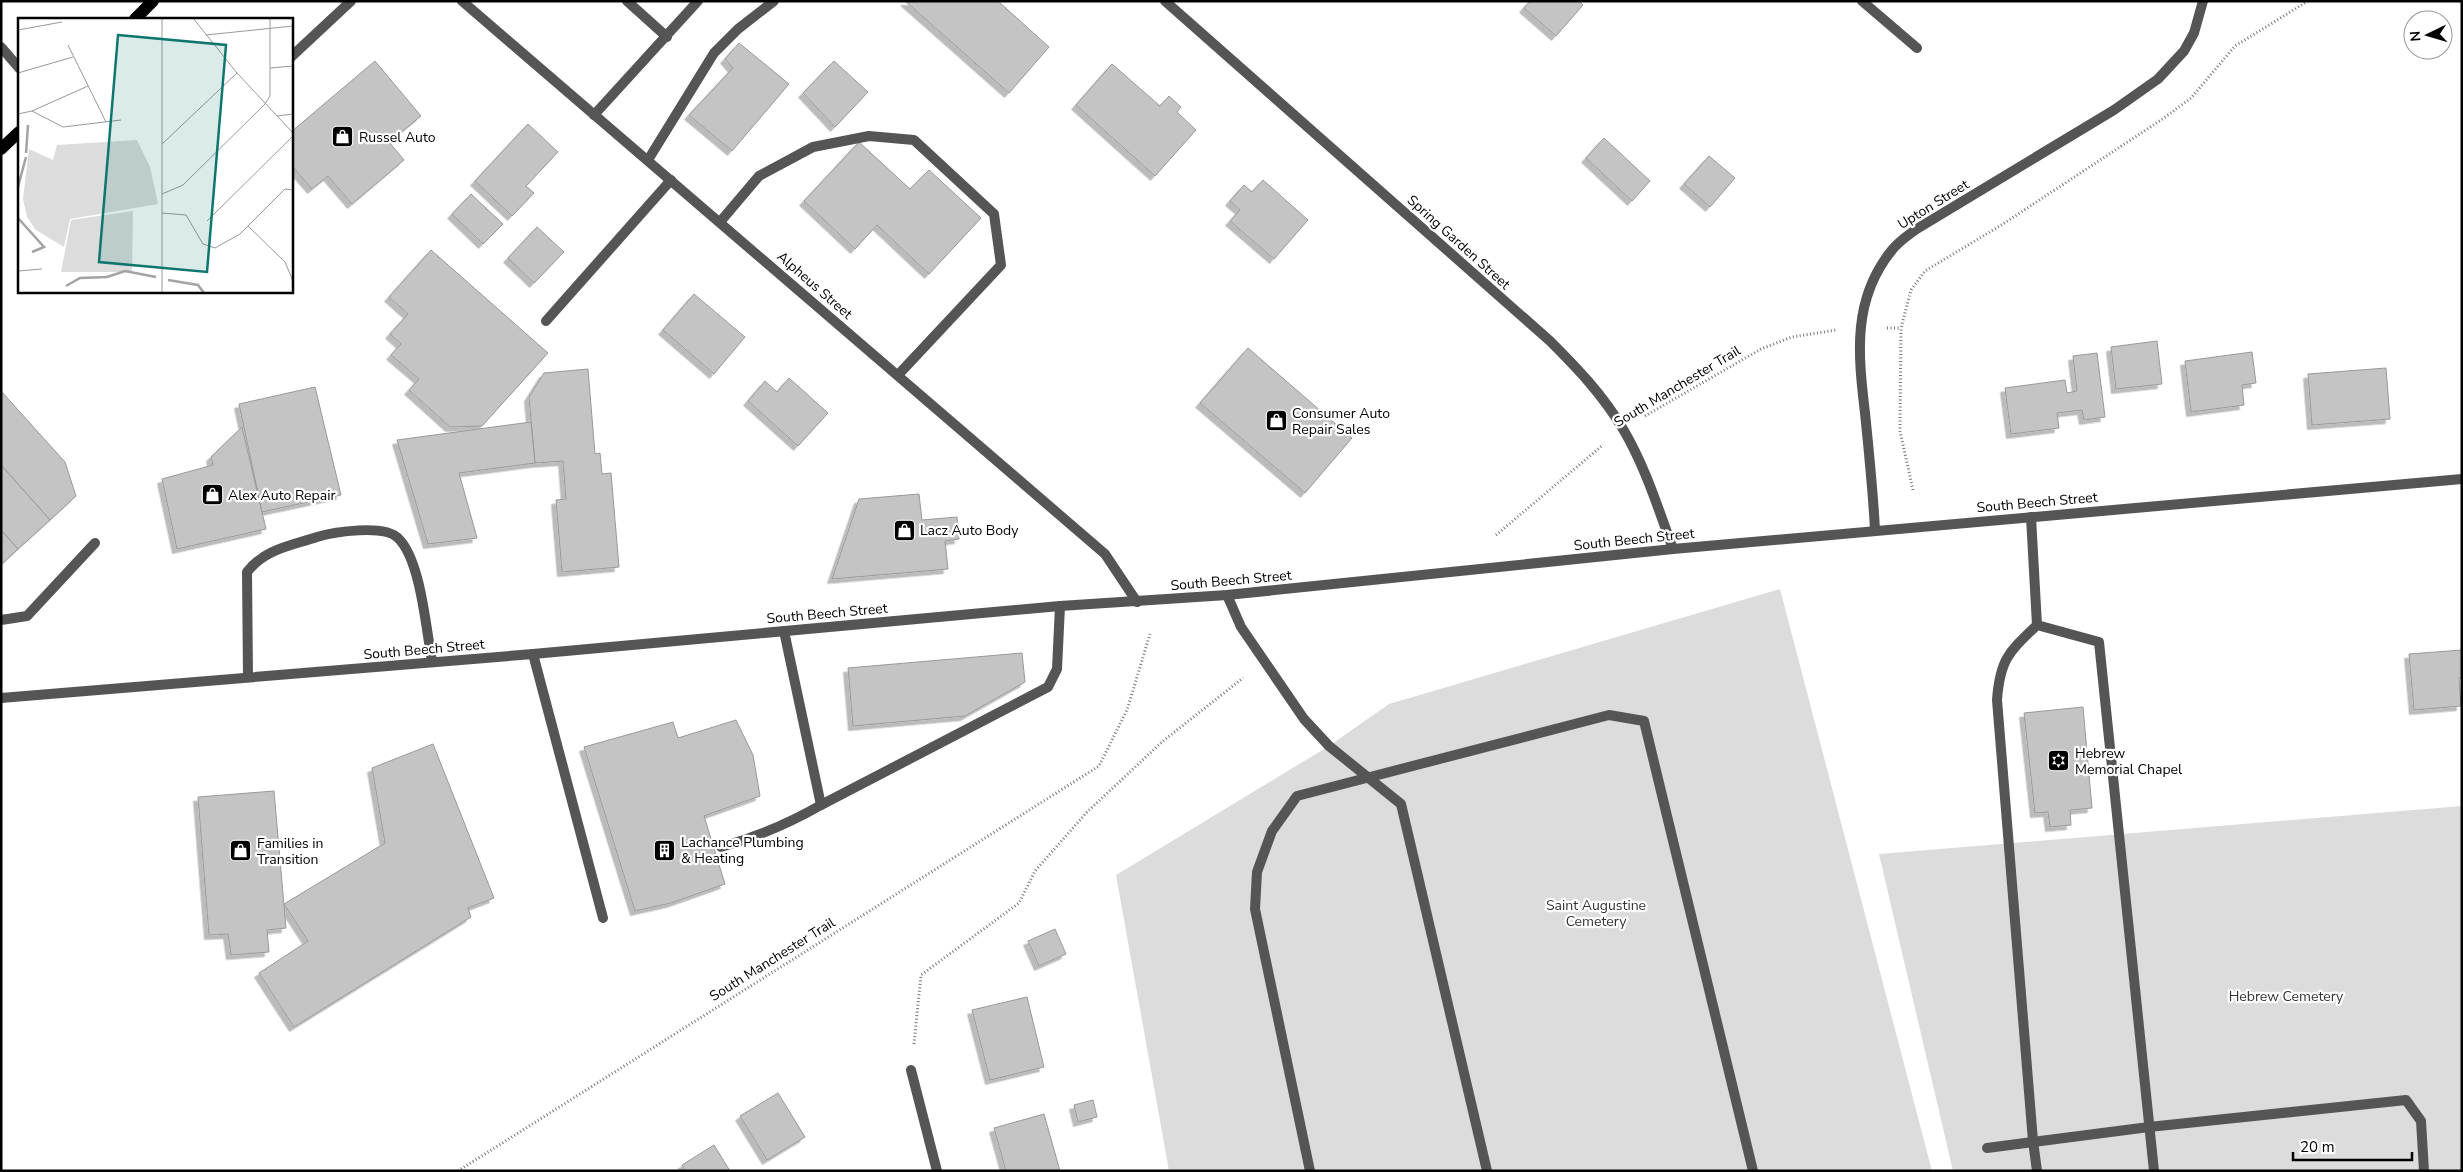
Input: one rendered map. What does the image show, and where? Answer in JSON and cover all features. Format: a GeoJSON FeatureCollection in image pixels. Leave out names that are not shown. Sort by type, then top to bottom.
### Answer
{"type":"FeatureCollection","features":[{"type":"Feature","properties":{"kind":"main road"},"geometry":{"type":"LineString","coordinates":[[136,18],[153,1]]}},
{"type":"Feature","properties":{"kind":"main road"},"geometry":{"type":"LineString","coordinates":[[1,149],[18,133]]}},
{"type":"Feature","properties":{"kind":"street"},"geometry":{"type":"LineString","coordinates":[[292,56],[351,1]]}},
{"type":"Feature","properties":{"kind":"street","name":"Alpheus Street"},"geometry":{"type":"LineString","coordinates":[[462,1],[1105,554],[1137,602]]}},
{"type":"Feature","properties":{"kind":"street"},"geometry":{"type":"LineString","coordinates":[[627,1],[667,37]]}},
{"type":"Feature","properties":{"kind":"street"},"geometry":{"type":"LineString","coordinates":[[594,114],[667,37],[698,1]]}},
{"type":"Feature","properties":{"kind":"street"},"geometry":{"type":"LineString","coordinates":[[648,160],[714,53],[738,29],[774,1]]}},
{"type":"Feature","properties":{"kind":"street","name":"Spring Garden Street"},"geometry":{"type":"LineString","coordinates":[[1166,1],[1550,341],[1590,382],[1623,429],[1646,474],[1673,549]]}},
{"type":"Feature","properties":{"kind":"street"},"geometry":{"type":"LineString","coordinates":[[1862,1],[1917,48]]}},
{"type":"Feature","properties":{"kind":"street","name":"Upton Street"},"geometry":{"type":"LineString","coordinates":[[1875,530],[1874,496],[1859,364],[1859,327],[1866,297],[1873,280],[1892,248],[1915,230],[2114,110],[2158,79],[2184,51],[2194,33],[2203,1]]}},
{"type":"Feature","properties":{"kind":"street"},"geometry":{"type":"LineString","coordinates":[[1,47],[18,67]]}},
{"type":"Feature","properties":{"kind":"street"},"geometry":{"type":"LineString","coordinates":[[720,222],[759,176],[813,147],[869,136],[914,140],[994,214],[1001,265],[898,375]]}},
{"type":"Feature","properties":{"kind":"street"},"geometry":{"type":"LineString","coordinates":[[546,321],[671,180]]}},
{"type":"Feature","properties":{"kind":"street","name":"South Beech Street"},"geometry":{"type":"LineString","coordinates":[[1,698],[533,654],[1060,606],[1226,595],[1875,530],[2462,479]]}},
{"type":"Feature","properties":{"kind":"street"},"geometry":{"type":"LineString","coordinates":[[2030,517],[2037,625],[2009,652],[1999,676],[1997,700],[2037,1171]]}},
{"type":"Feature","properties":{"kind":"street"},"geometry":{"type":"LineString","coordinates":[[248,678],[247,572],[257,559],[274,550],[335,534],[380,530],[398,537],[415,567],[432,661]]}},
{"type":"Feature","properties":{"kind":"street"},"geometry":{"type":"LineString","coordinates":[[1,620],[27,616],[95,543]]}},
{"type":"Feature","properties":{"kind":"street"},"geometry":{"type":"LineString","coordinates":[[1226,595],[1241,627],[1304,719],[1329,746],[1401,804],[1487,1171]]}},
{"type":"Feature","properties":{"kind":"street"},"geometry":{"type":"LineString","coordinates":[[722,847],[791,822],[1048,687],[1057,670],[1060,606]]}},
{"type":"Feature","properties":{"kind":"street"},"geometry":{"type":"LineString","coordinates":[[2037,625],[2099,642],[2154,1171]]}},
{"type":"Feature","properties":{"kind":"street"},"geometry":{"type":"LineString","coordinates":[[784,631],[821,805]]}},
{"type":"Feature","properties":{"kind":"street"},"geometry":{"type":"LineString","coordinates":[[533,654],[603,918]]}},
{"type":"Feature","properties":{"kind":"street"},"geometry":{"type":"LineString","coordinates":[[1310,1171],[1255,909],[1257,872],[1272,831],[1297,796],[1368,776],[1609,715],[1644,721],[1753,1171]]}},
{"type":"Feature","properties":{"kind":"street"},"geometry":{"type":"LineString","coordinates":[[911,1070],[937,1171]]}},
{"type":"Feature","properties":{"kind":"street"},"geometry":{"type":"LineString","coordinates":[[1987,1148],[2149,1127],[2406,1100],[2421,1121],[2424,1171]]}},
{"type":"Feature","properties":{"kind":"path"},"geometry":{"type":"LineString","coordinates":[[1913,490],[1900,431],[1901,328],[1911,290],[1925,271],[2003,224],[2164,118],[2191,98],[2235,46],[2308,1]]}},
{"type":"Feature","properties":{"kind":"path","name":"South Manchester Trail"},"geometry":{"type":"LineString","coordinates":[[1496,535],[1623,429],[1761,349],[1792,337],[1859,327],[1901,328]]}},
{"type":"Feature","properties":{"kind":"path","name":"South Manchester Trail"},"geometry":{"type":"LineString","coordinates":[[458,1171],[1099,766],[1127,710],[1150,634]]}},
{"type":"Feature","properties":{"kind":"path"},"geometry":{"type":"LineString","coordinates":[[911,1070],[921,975],[1019,903],[1035,871],[1087,812],[1163,741],[1264,662]]}},
{"type":"Feature","properties":{"kind":"green space","name":"Saint Augustine Cemetery"},"geometry":{"type":"Polygon","coordinates":[[[1780,589],[1932,1171],[1169,1171],[1116,875],[1329,746],[1389,704],[1780,589]]]}},
{"type":"Feature","properties":{"kind":"green space","name":"Hebrew Cemetery"},"geometry":{"type":"Polygon","coordinates":[[[2462,806],[2462,1171],[1953,1171],[1879,854],[2462,806]]]}},
{"type":"Feature","properties":{"kind":"building"},"geometry":{"type":"Polygon","coordinates":[[[905,1],[998,1],[1049,47],[1009,93],[905,1]]]}},
{"type":"Feature","properties":{"kind":"building"},"geometry":{"type":"Polygon","coordinates":[[[1530,1],[1579,1],[1583,5],[1556,36],[1524,8],[1530,1]]]}},
{"type":"Feature","properties":{"kind":"building"},"geometry":{"type":"Polygon","coordinates":[[[739,43],[789,84],[732,151],[689,115],[733,68],[725,59],[739,43]]]}},
{"type":"Feature","properties":{"kind":"building","name":"Russel Auto"},"geometry":{"type":"Polygon","coordinates":[[[375,61],[421,116],[389,142],[404,160],[352,204],[328,176],[312,189],[292,166],[292,131],[375,61]]]}},
{"type":"Feature","properties":{"kind":"building"},"geometry":{"type":"Polygon","coordinates":[[[834,61],[868,92],[835,127],[803,93],[834,61]]]}},
{"type":"Feature","properties":{"kind":"building"},"geometry":{"type":"Polygon","coordinates":[[[1112,64],[1160,106],[1169,96],[1181,107],[1177,112],[1196,130],[1155,176],[1076,105],[1112,64]]]}},
{"type":"Feature","properties":{"kind":"building"},"geometry":{"type":"Polygon","coordinates":[[[528,124],[558,152],[526,186],[534,193],[512,216],[475,181],[528,124]]]}},
{"type":"Feature","properties":{"kind":"building"},"geometry":{"type":"Polygon","coordinates":[[[1604,138],[1650,181],[1632,201],[1586,158],[1604,138]]]}},
{"type":"Feature","properties":{"kind":"building"},"geometry":{"type":"Polygon","coordinates":[[[859,142],[910,189],[929,170],[981,218],[929,274],[877,225],[855,249],[804,201],[859,142]]]}},
{"type":"Feature","properties":{"kind":"building"},"geometry":{"type":"Polygon","coordinates":[[[1709,156],[1735,178],[1710,207],[1684,184],[1709,156]]]}},
{"type":"Feature","properties":{"kind":"building"},"geometry":{"type":"Polygon","coordinates":[[[1263,180],[1308,220],[1274,259],[1230,221],[1240,210],[1230,201],[1244,185],[1252,192],[1263,180]]]}},
{"type":"Feature","properties":{"kind":"building"},"geometry":{"type":"Polygon","coordinates":[[[471,194],[503,224],[483,244],[452,214],[471,194]]]}},
{"type":"Feature","properties":{"kind":"building"},"geometry":{"type":"Polygon","coordinates":[[[537,227],[564,252],[534,283],[508,258],[537,227]]]}},
{"type":"Feature","properties":{"kind":"building"},"geometry":{"type":"Polygon","coordinates":[[[431,250],[548,353],[482,426],[450,427],[409,390],[419,379],[391,355],[401,344],[390,334],[408,314],[389,297],[431,250]]]}},
{"type":"Feature","properties":{"kind":"building"},"geometry":{"type":"Polygon","coordinates":[[[694,294],[745,337],[714,374],[663,330],[694,294]]]}},
{"type":"Feature","properties":{"kind":"building"},"geometry":{"type":"Polygon","coordinates":[[[2157,341],[2162,384],[2116,389],[2111,347],[2157,341]]]}},
{"type":"Feature","properties":{"kind":"building","name":"Consumer Auto Repair Sales"},"geometry":{"type":"Polygon","coordinates":[[[1248,348],[1352,438],[1305,493],[1200,403],[1248,348]]]}},
{"type":"Feature","properties":{"kind":"building"},"geometry":{"type":"Polygon","coordinates":[[[2252,352],[2256,383],[2242,385],[2244,405],[2191,412],[2185,361],[2252,352]]]}},
{"type":"Feature","properties":{"kind":"building"},"geometry":{"type":"Polygon","coordinates":[[[2097,353],[2105,417],[2084,420],[2082,410],[2057,413],[2059,428],[2011,434],[2005,388],[2065,380],[2067,393],[2077,391],[2073,356],[2097,353]]]}},
{"type":"Feature","properties":{"kind":"building"},"geometry":{"type":"Polygon","coordinates":[[[2386,368],[2390,419],[2312,425],[2308,374],[2386,368]]]}},
{"type":"Feature","properties":{"kind":"building"},"geometry":{"type":"Polygon","coordinates":[[[588,369],[595,454],[600,453],[602,474],[611,473],[619,567],[562,572],[556,500],[566,499],[563,461],[535,463],[529,397],[544,373],[588,369]]]}},
{"type":"Feature","properties":{"kind":"building"},"geometry":{"type":"Polygon","coordinates":[[[789,378],[828,413],[798,446],[748,401],[765,381],[777,392],[789,378]]]}},
{"type":"Feature","properties":{"kind":"building"},"geometry":{"type":"Polygon","coordinates":[[[315,387],[341,495],[262,512],[239,404],[315,387]]]}},
{"type":"Feature","properties":{"kind":"building"},"geometry":{"type":"Polygon","coordinates":[[[1,391],[65,462],[76,496],[50,520],[1,465],[1,391]]]}},
{"type":"Feature","properties":{"kind":"building"},"geometry":{"type":"Polygon","coordinates":[[[531,422],[535,463],[459,473],[477,538],[428,544],[397,440],[531,422]]]}},
{"type":"Feature","properties":{"kind":"building","name":"Alex Auto Repair"},"geometry":{"type":"Polygon","coordinates":[[[242,427],[266,529],[177,549],[162,479],[213,465],[211,457],[242,427]]]}},
{"type":"Feature","properties":{"kind":"building"},"geometry":{"type":"Polygon","coordinates":[[[1,465],[50,520],[18,549],[1,530],[1,465]]]}},
{"type":"Feature","properties":{"kind":"building","name":"Lacz Auto Body"},"geometry":{"type":"Polygon","coordinates":[[[919,494],[922,520],[957,517],[959,539],[945,541],[948,569],[832,579],[859,499],[919,494]]]}},
{"type":"Feature","properties":{"kind":"building"},"geometry":{"type":"Polygon","coordinates":[[[1,530],[18,549],[1,565],[1,530]]]}},
{"type":"Feature","properties":{"kind":"building"},"geometry":{"type":"Polygon","coordinates":[[[2462,650],[2462,678],[2459,678],[2461,706],[2414,710],[2409,654],[2462,650]]]}},
{"type":"Feature","properties":{"kind":"building"},"geometry":{"type":"Polygon","coordinates":[[[1022,653],[1025,682],[965,716],[853,726],[848,668],[1022,653]]]}},
{"type":"Feature","properties":{"kind":"building","name":"Hebrew Memorial Chapel"},"geometry":{"type":"Polygon","coordinates":[[[2083,707],[2092,808],[2070,810],[2071,825],[2050,827],[2048,812],[2035,813],[2024,713],[2083,707]]]}},
{"type":"Feature","properties":{"kind":"building","name":"Lachance Plumbing & Heating"},"geometry":{"type":"Polygon","coordinates":[[[736,720],[753,755],[760,796],[704,816],[725,884],[671,903],[635,911],[584,747],[673,722],[678,738],[736,720]]]}},
{"type":"Feature","properties":{"kind":"building"},"geometry":{"type":"Polygon","coordinates":[[[433,744],[494,898],[468,908],[471,917],[294,1027],[259,973],[308,941],[284,904],[385,843],[372,768],[433,744]]]}},
{"type":"Feature","properties":{"kind":"building","name":"Families in Transition"},"geometry":{"type":"Polygon","coordinates":[[[274,791],[286,928],[267,930],[269,952],[231,955],[228,934],[209,935],[198,797],[274,791]]]}},
{"type":"Feature","properties":{"kind":"building"},"geometry":{"type":"Polygon","coordinates":[[[1055,929],[1066,954],[1039,966],[1028,941],[1055,929]]]}},
{"type":"Feature","properties":{"kind":"building"},"geometry":{"type":"Polygon","coordinates":[[[1027,997],[1044,1067],[990,1080],[972,1010],[1027,997]]]}},
{"type":"Feature","properties":{"kind":"building"},"geometry":{"type":"Polygon","coordinates":[[[778,1093],[805,1137],[767,1160],[740,1116],[778,1093]]]}},
{"type":"Feature","properties":{"kind":"building"},"geometry":{"type":"Polygon","coordinates":[[[1093,1100],[1097,1117],[1078,1122],[1074,1105],[1093,1100]]]}},
{"type":"Feature","properties":{"kind":"building"},"geometry":{"type":"Polygon","coordinates":[[[1044,1114],[1060,1171],[1006,1171],[994,1128],[1044,1114]]]}},
{"type":"Feature","properties":{"kind":"building"},"geometry":{"type":"Polygon","coordinates":[[[714,1145],[730,1171],[685,1171],[682,1165],[714,1145]]]}},
{"type":"Feature","properties":{"kind":"place","name":"Russel Auto"},"geometry":{"type":"Point","coordinates":[343,137]}},
{"type":"Feature","properties":{"kind":"place","name":"Consumer Auto Repair Sales"},"geometry":{"type":"Point","coordinates":[1276,421]}},
{"type":"Feature","properties":{"kind":"place","name":"Alex Auto Repair"},"geometry":{"type":"Point","coordinates":[212,495]}},
{"type":"Feature","properties":{"kind":"place","name":"Lacz Auto Body"},"geometry":{"type":"Point","coordinates":[904,530]}},
{"type":"Feature","properties":{"kind":"place","name":"Hebrew Memorial Chapel"},"geometry":{"type":"Point","coordinates":[2059,761]}},
{"type":"Feature","properties":{"kind":"place","name":"Lachance Plumbing & Heating"},"geometry":{"type":"Point","coordinates":[665,850]}},
{"type":"Feature","properties":{"kind":"place","name":"Families in Transition"},"geometry":{"type":"Point","coordinates":[241,851]}}]}
